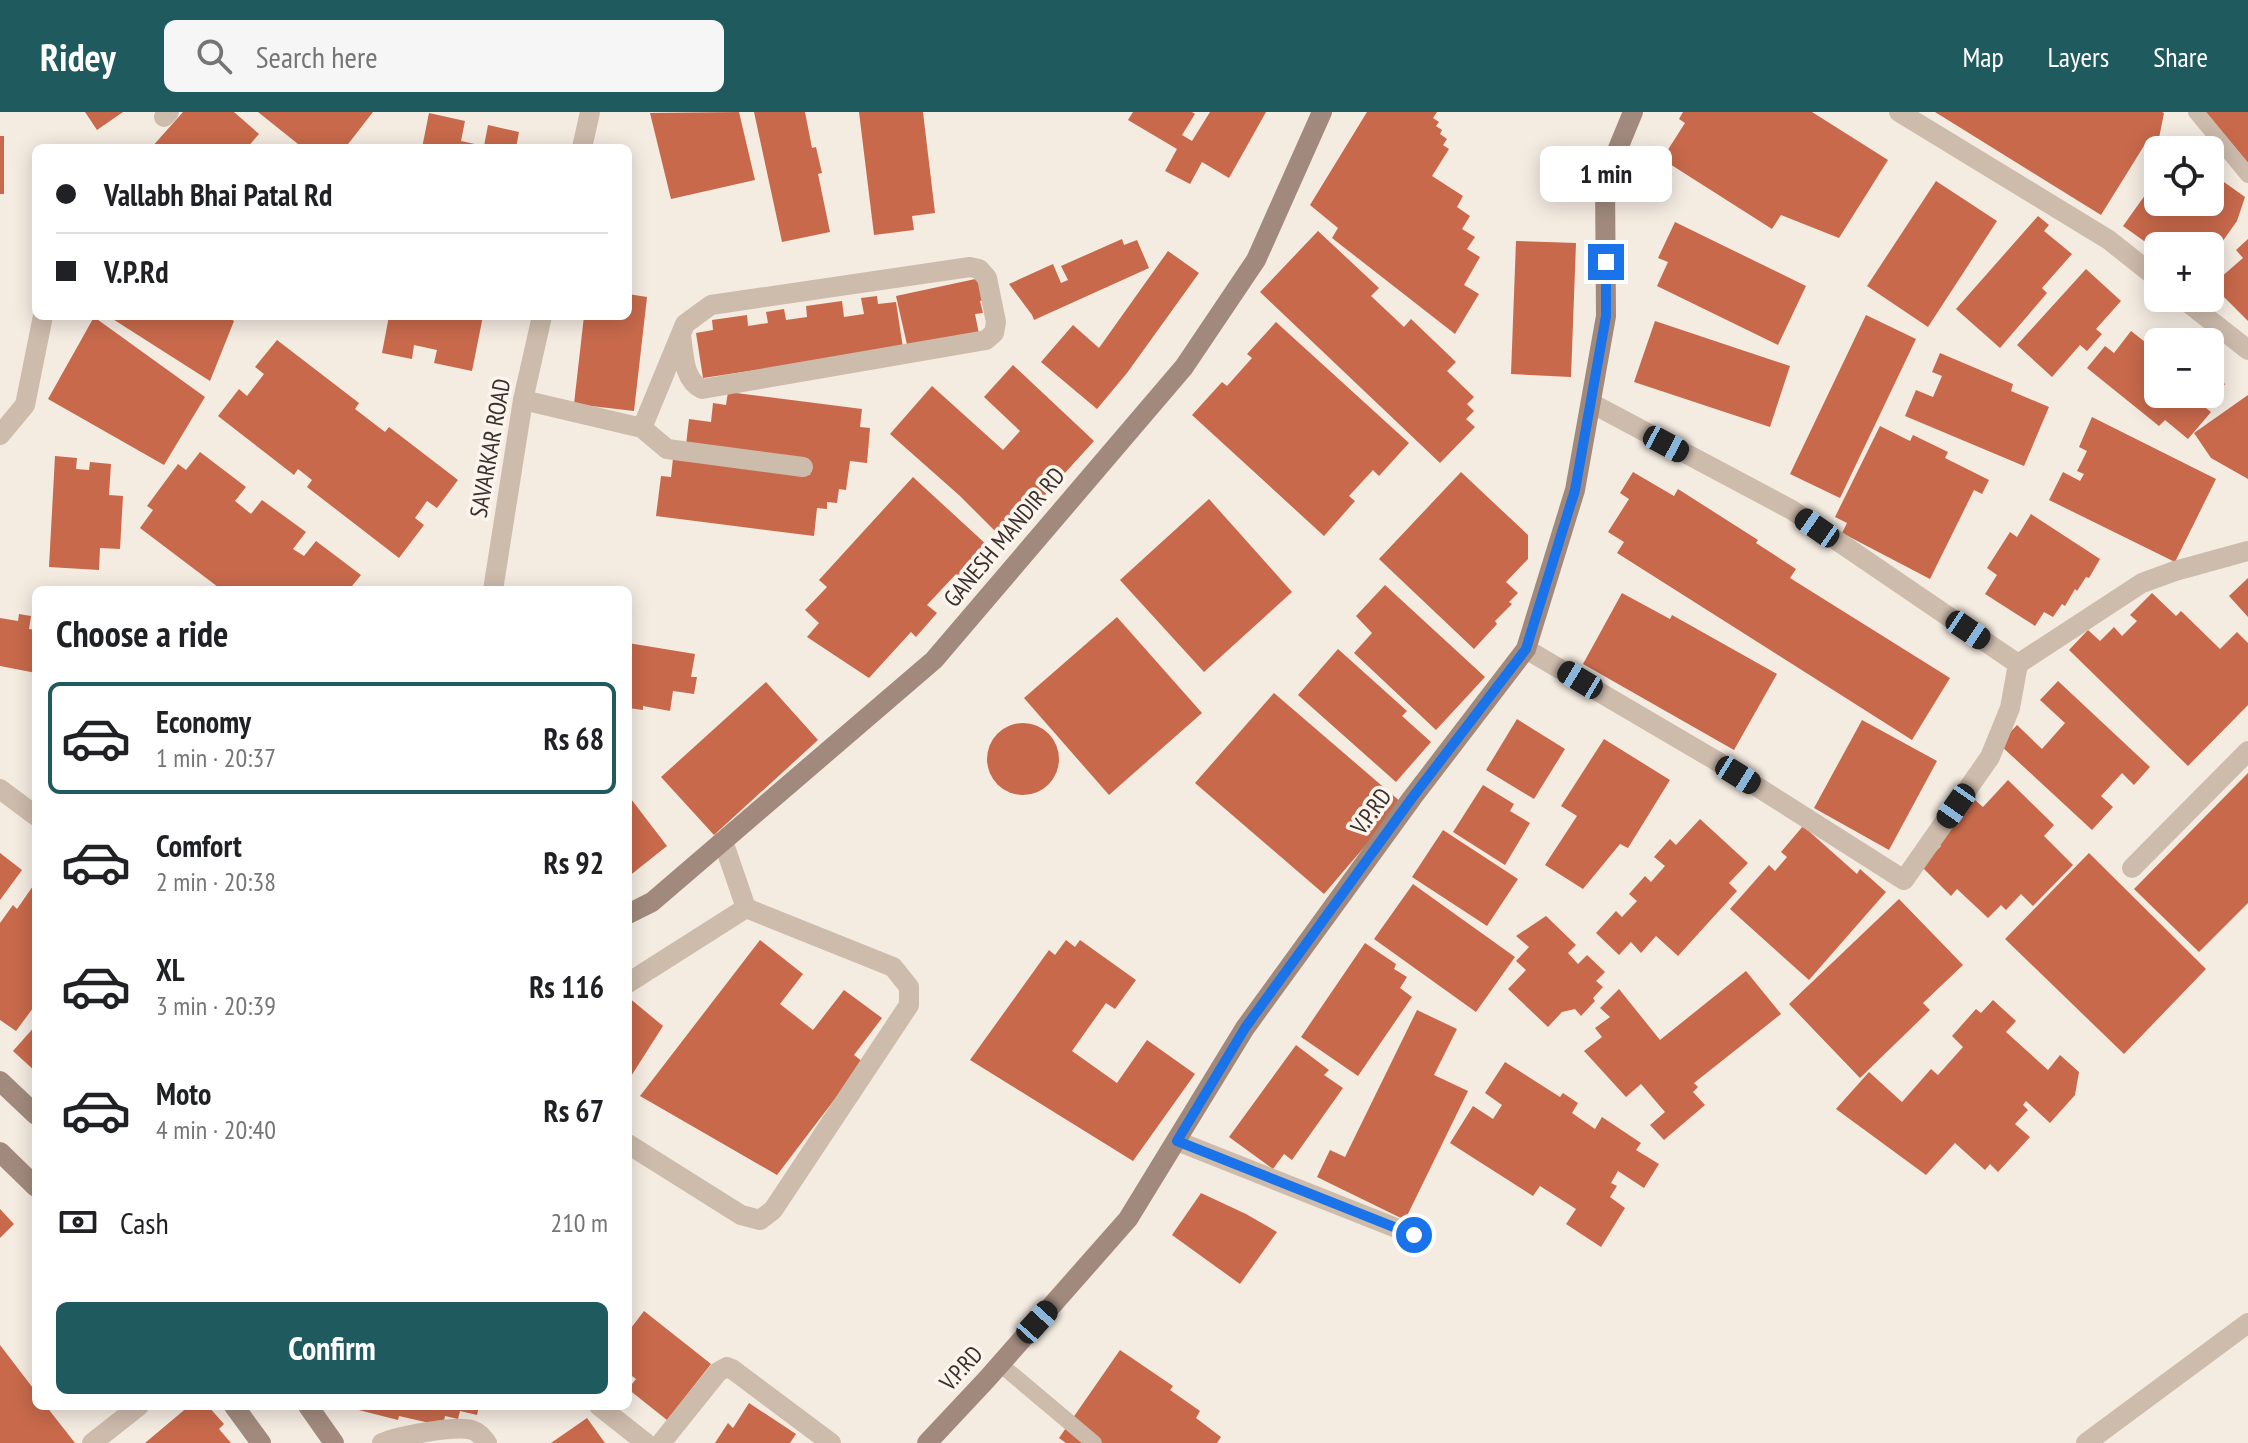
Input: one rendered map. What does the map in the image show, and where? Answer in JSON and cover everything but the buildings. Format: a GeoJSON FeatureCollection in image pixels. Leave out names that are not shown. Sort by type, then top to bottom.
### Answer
{"type":"FeatureCollection","features":[{"type":"Feature","properties":{"kind":"street"},"geometry":{"type":"LineString","coordinates":[[583,144],[590,112]]}},
{"type":"Feature","properties":{"kind":"street","name":"GANESH MANDIR RD"},"geometry":{"type":"LineString","coordinates":[[632,912],[652,902],[934,660],[1184,367],[1256,260],[1322,112]]}},
{"type":"Feature","properties":{"kind":"street","name":"V.P.RD"},"geometry":{"type":"LineString","coordinates":[[927,1443],[1128,1219],[1245,1028],[1412,798],[1526,649],[1575,490],[1606,316],[1605,180],[1633,112]]}},
{"type":"Feature","properties":{"kind":"street"},"geometry":{"type":"LineString","coordinates":[[1899,112],[2109,240],[2144,268]]}},
{"type":"Feature","properties":{"kind":"street"},"geometry":{"type":"LineString","coordinates":[[642,428],[685,324],[711,305],[970,267],[979,269],[987,278],[996,322],[994,333],[986,340],[702,389],[689,378],[681,335]]}},
{"type":"Feature","properties":{"kind":"street"},"geometry":{"type":"LineString","coordinates":[[2200,312],[2248,350]]}},
{"type":"Feature","properties":{"kind":"street"},"geometry":{"type":"LineString","coordinates":[[0,435],[25,405],[42,320]]}},
{"type":"Feature","properties":{"kind":"street","name":"SAVARKAR ROAD"},"geometry":{"type":"LineString","coordinates":[[494,586],[523,400],[541,320]]}},
{"type":"Feature","properties":{"kind":"street"},"geometry":{"type":"LineString","coordinates":[[523,400],[642,428],[667,449],[803,467]]}},
{"type":"Feature","properties":{"kind":"street"},"geometry":{"type":"LineString","coordinates":[[1591,403],[1792,510],[2018,664]]}},
{"type":"Feature","properties":{"kind":"street"},"geometry":{"type":"LineString","coordinates":[[1526,649],[1715,760],[1904,880],[1990,757],[2010,708],[2018,664],[2142,583],[2248,551]]}},
{"type":"Feature","properties":{"kind":"street"},"geometry":{"type":"LineString","coordinates":[[2132,868],[2248,751]]}},
{"type":"Feature","properties":{"kind":"street"},"geometry":{"type":"LineString","coordinates":[[0,789],[32,813]]}},
{"type":"Feature","properties":{"kind":"street"},"geometry":{"type":"LineString","coordinates":[[632,1147],[741,1215],[760,1220],[773,1210],[909,1005],[909,987],[893,967],[746,908],[723,841]]}},
{"type":"Feature","properties":{"kind":"street"},"geometry":{"type":"LineString","coordinates":[[632,980],[746,908]]}},
{"type":"Feature","properties":{"kind":"street"},"geometry":{"type":"LineString","coordinates":[[0,1081],[32,1111]]}},
{"type":"Feature","properties":{"kind":"street"},"geometry":{"type":"LineString","coordinates":[[1177,1141],[1414,1235]]}},
{"type":"Feature","properties":{"kind":"street"},"geometry":{"type":"LineString","coordinates":[[0,1152],[32,1183]]}},
{"type":"Feature","properties":{"kind":"street"},"geometry":{"type":"LineString","coordinates":[[2086,1443],[2248,1323]]}},
{"type":"Feature","properties":{"kind":"street"},"geometry":{"type":"LineString","coordinates":[[661,1443],[718,1372],[727,1367],[831,1443]]}},
{"type":"Feature","properties":{"kind":"street"},"geometry":{"type":"LineString","coordinates":[[92,1443],[134,1410]]}},
{"type":"Feature","properties":{"kind":"street"},"geometry":{"type":"LineString","coordinates":[[237,1410],[261,1443]]}},
{"type":"Feature","properties":{"kind":"street"},"geometry":{"type":"LineString","coordinates":[[311,1410],[334,1443]]}},
{"type":"Feature","properties":{"kind":"street"},"geometry":{"type":"LineString","coordinates":[[604,1410],[646,1443]]}},
{"type":"Feature","properties":{"kind":"street"},"geometry":{"type":"LineString","coordinates":[[382,1443],[407,1435],[462,1429],[472,1430],[487,1443]]}},
{"type":"Feature","properties":{"kind":"lane"},"geometry":{"type":"LineString","coordinates":[[2196,112],[2248,175]]}},
{"type":"Feature","properties":{"kind":"lane"},"geometry":{"type":"LineString","coordinates":[[1000,1364],[1094,1443]]}},
{"type":"Feature","properties":{"kind":"route"},"geometry":{"type":"LineString","coordinates":[[1414,1235],[1177,1141],[1245,1028],[1412,798],[1526,649],[1575,490],[1606,316],[1606,262]]}}]}
